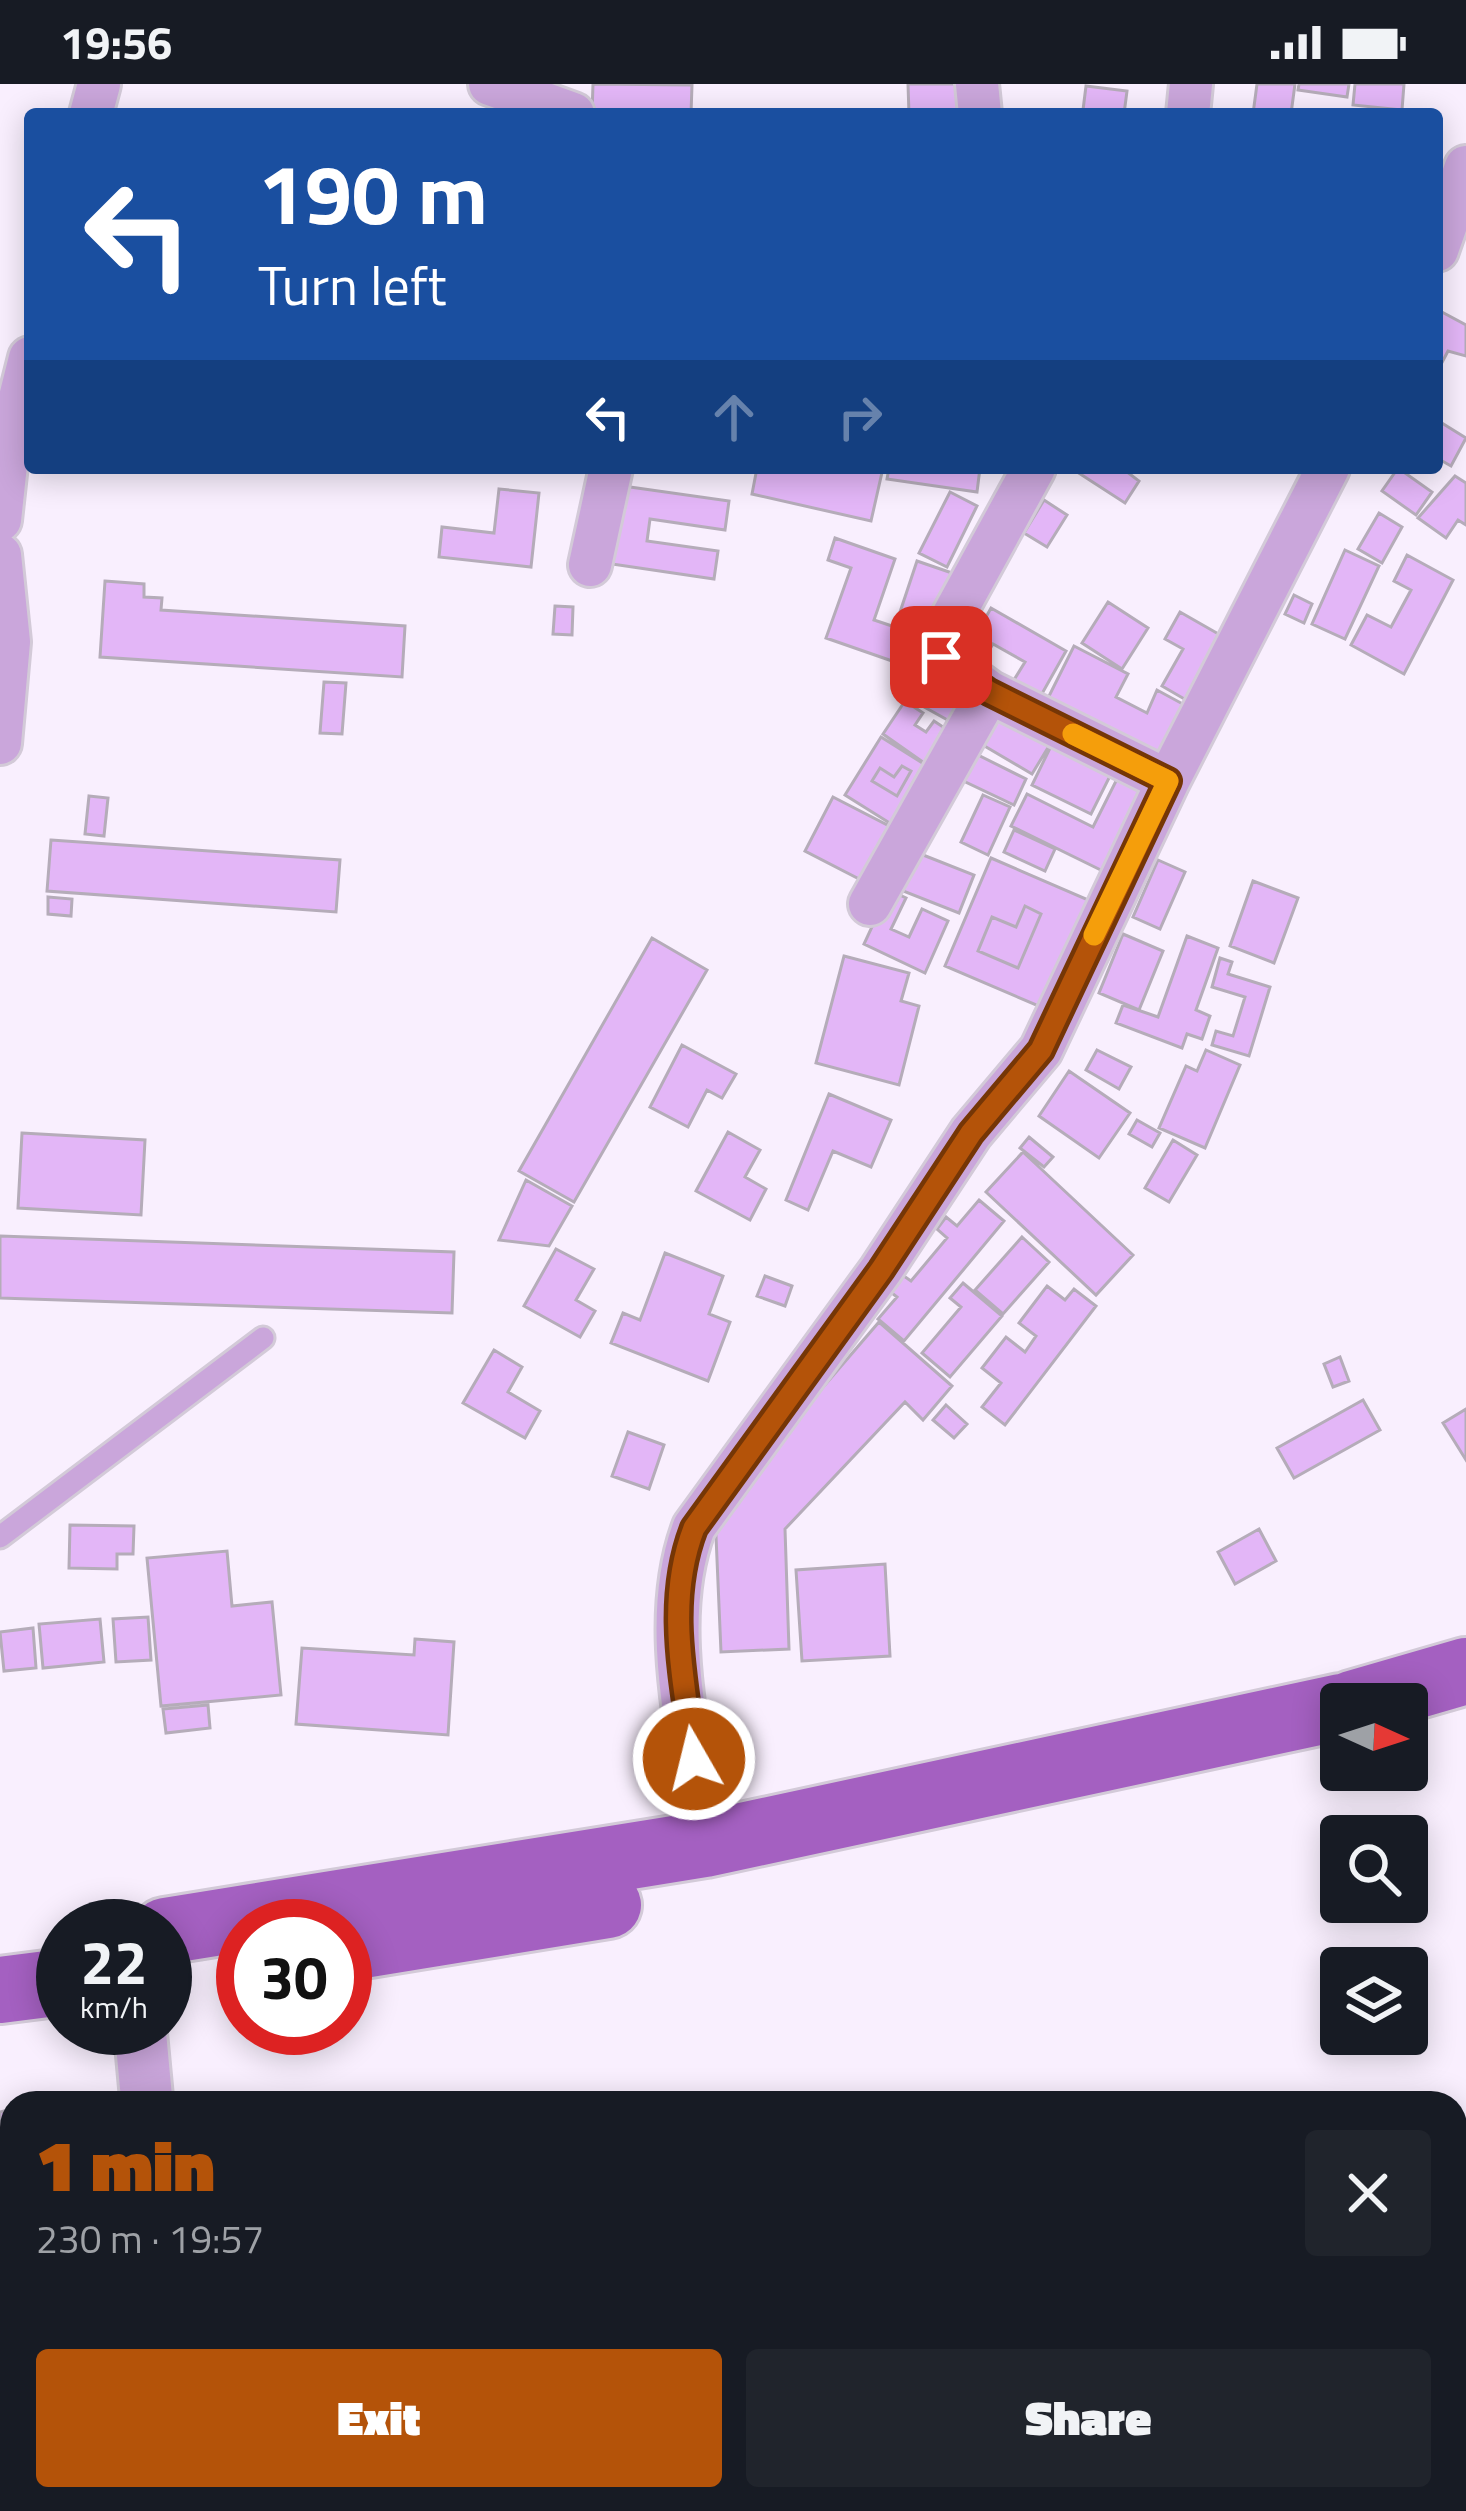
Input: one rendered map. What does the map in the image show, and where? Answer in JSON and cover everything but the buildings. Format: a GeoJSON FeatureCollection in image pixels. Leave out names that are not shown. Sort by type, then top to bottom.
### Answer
{"type":"FeatureCollection","features":[{"type":"Feature","properties":{"kind":"main road"},"geometry":{"type":"LineString","coordinates":[[1425,1683],[1466,1671]]}},
{"type":"Feature","properties":{"kind":"main road"},"geometry":{"type":"LineString","coordinates":[[192,1927],[706,1844],[1320,1712]]}},
{"type":"Feature","properties":{"kind":"main road"},"geometry":{"type":"LineString","coordinates":[[1428,1728],[1466,1718]]}},
{"type":"Feature","properties":{"kind":"main road"},"geometry":{"type":"LineString","coordinates":[[372,1943],[909,1850],[1320,1757]]}},
{"type":"Feature","properties":{"kind":"main road"},"geometry":{"type":"LineString","coordinates":[[0,1944],[36,1942]]}},
{"type":"Feature","properties":{"kind":"main road"},"geometry":{"type":"LineString","coordinates":[[0,1990],[36,1985]]}},
{"type":"Feature","properties":{"kind":"street"},"geometry":{"type":"LineString","coordinates":[[490,84],[556,108]]}},
{"type":"Feature","properties":{"kind":"street"},"geometry":{"type":"LineString","coordinates":[[1443,233],[1466,167]]}},
{"type":"Feature","properties":{"kind":"street"},"geometry":{"type":"LineString","coordinates":[[0,520],[8,446],[24,382]]}},
{"type":"Feature","properties":{"kind":"street"},"geometry":{"type":"LineString","coordinates":[[590,565],[609,474]]}},
{"type":"Feature","properties":{"kind":"street"},"geometry":{"type":"LineString","coordinates":[[1031,474],[942,636],[941,657],[989,692],[1168,781]]}},
{"type":"Feature","properties":{"kind":"street"},"geometry":{"type":"LineString","coordinates":[[706,1844],[677,1631],[679,1567],[694,1528],[881,1270],[971,1133],[1041,1050],[1168,781],[1325,474]]}},
{"type":"Feature","properties":{"kind":"street"},"geometry":{"type":"LineString","coordinates":[[0,555],[9,642],[0,743]]}},
{"type":"Feature","properties":{"kind":"street"},"geometry":{"type":"LineString","coordinates":[[870,904],[989,692]]}},
{"type":"Feature","properties":{"kind":"street"},"geometry":{"type":"LineString","coordinates":[[143,2055],[147,2091]]}},
{"type":"Feature","properties":{"kind":"lane"},"geometry":{"type":"LineString","coordinates":[[0,1537],[263,1338]]}},
{"type":"Feature","properties":{"kind":"slow traffic"},"geometry":{"type":"LineString","coordinates":[[1073,734],[1168,781],[1094,935]]}},
{"type":"Feature","properties":{"kind":"route"},"geometry":{"type":"LineString","coordinates":[[694,1759],[677,1631],[679,1567],[694,1528],[881,1270],[971,1133],[1041,1050],[1168,781],[989,692],[941,657]]}}]}
